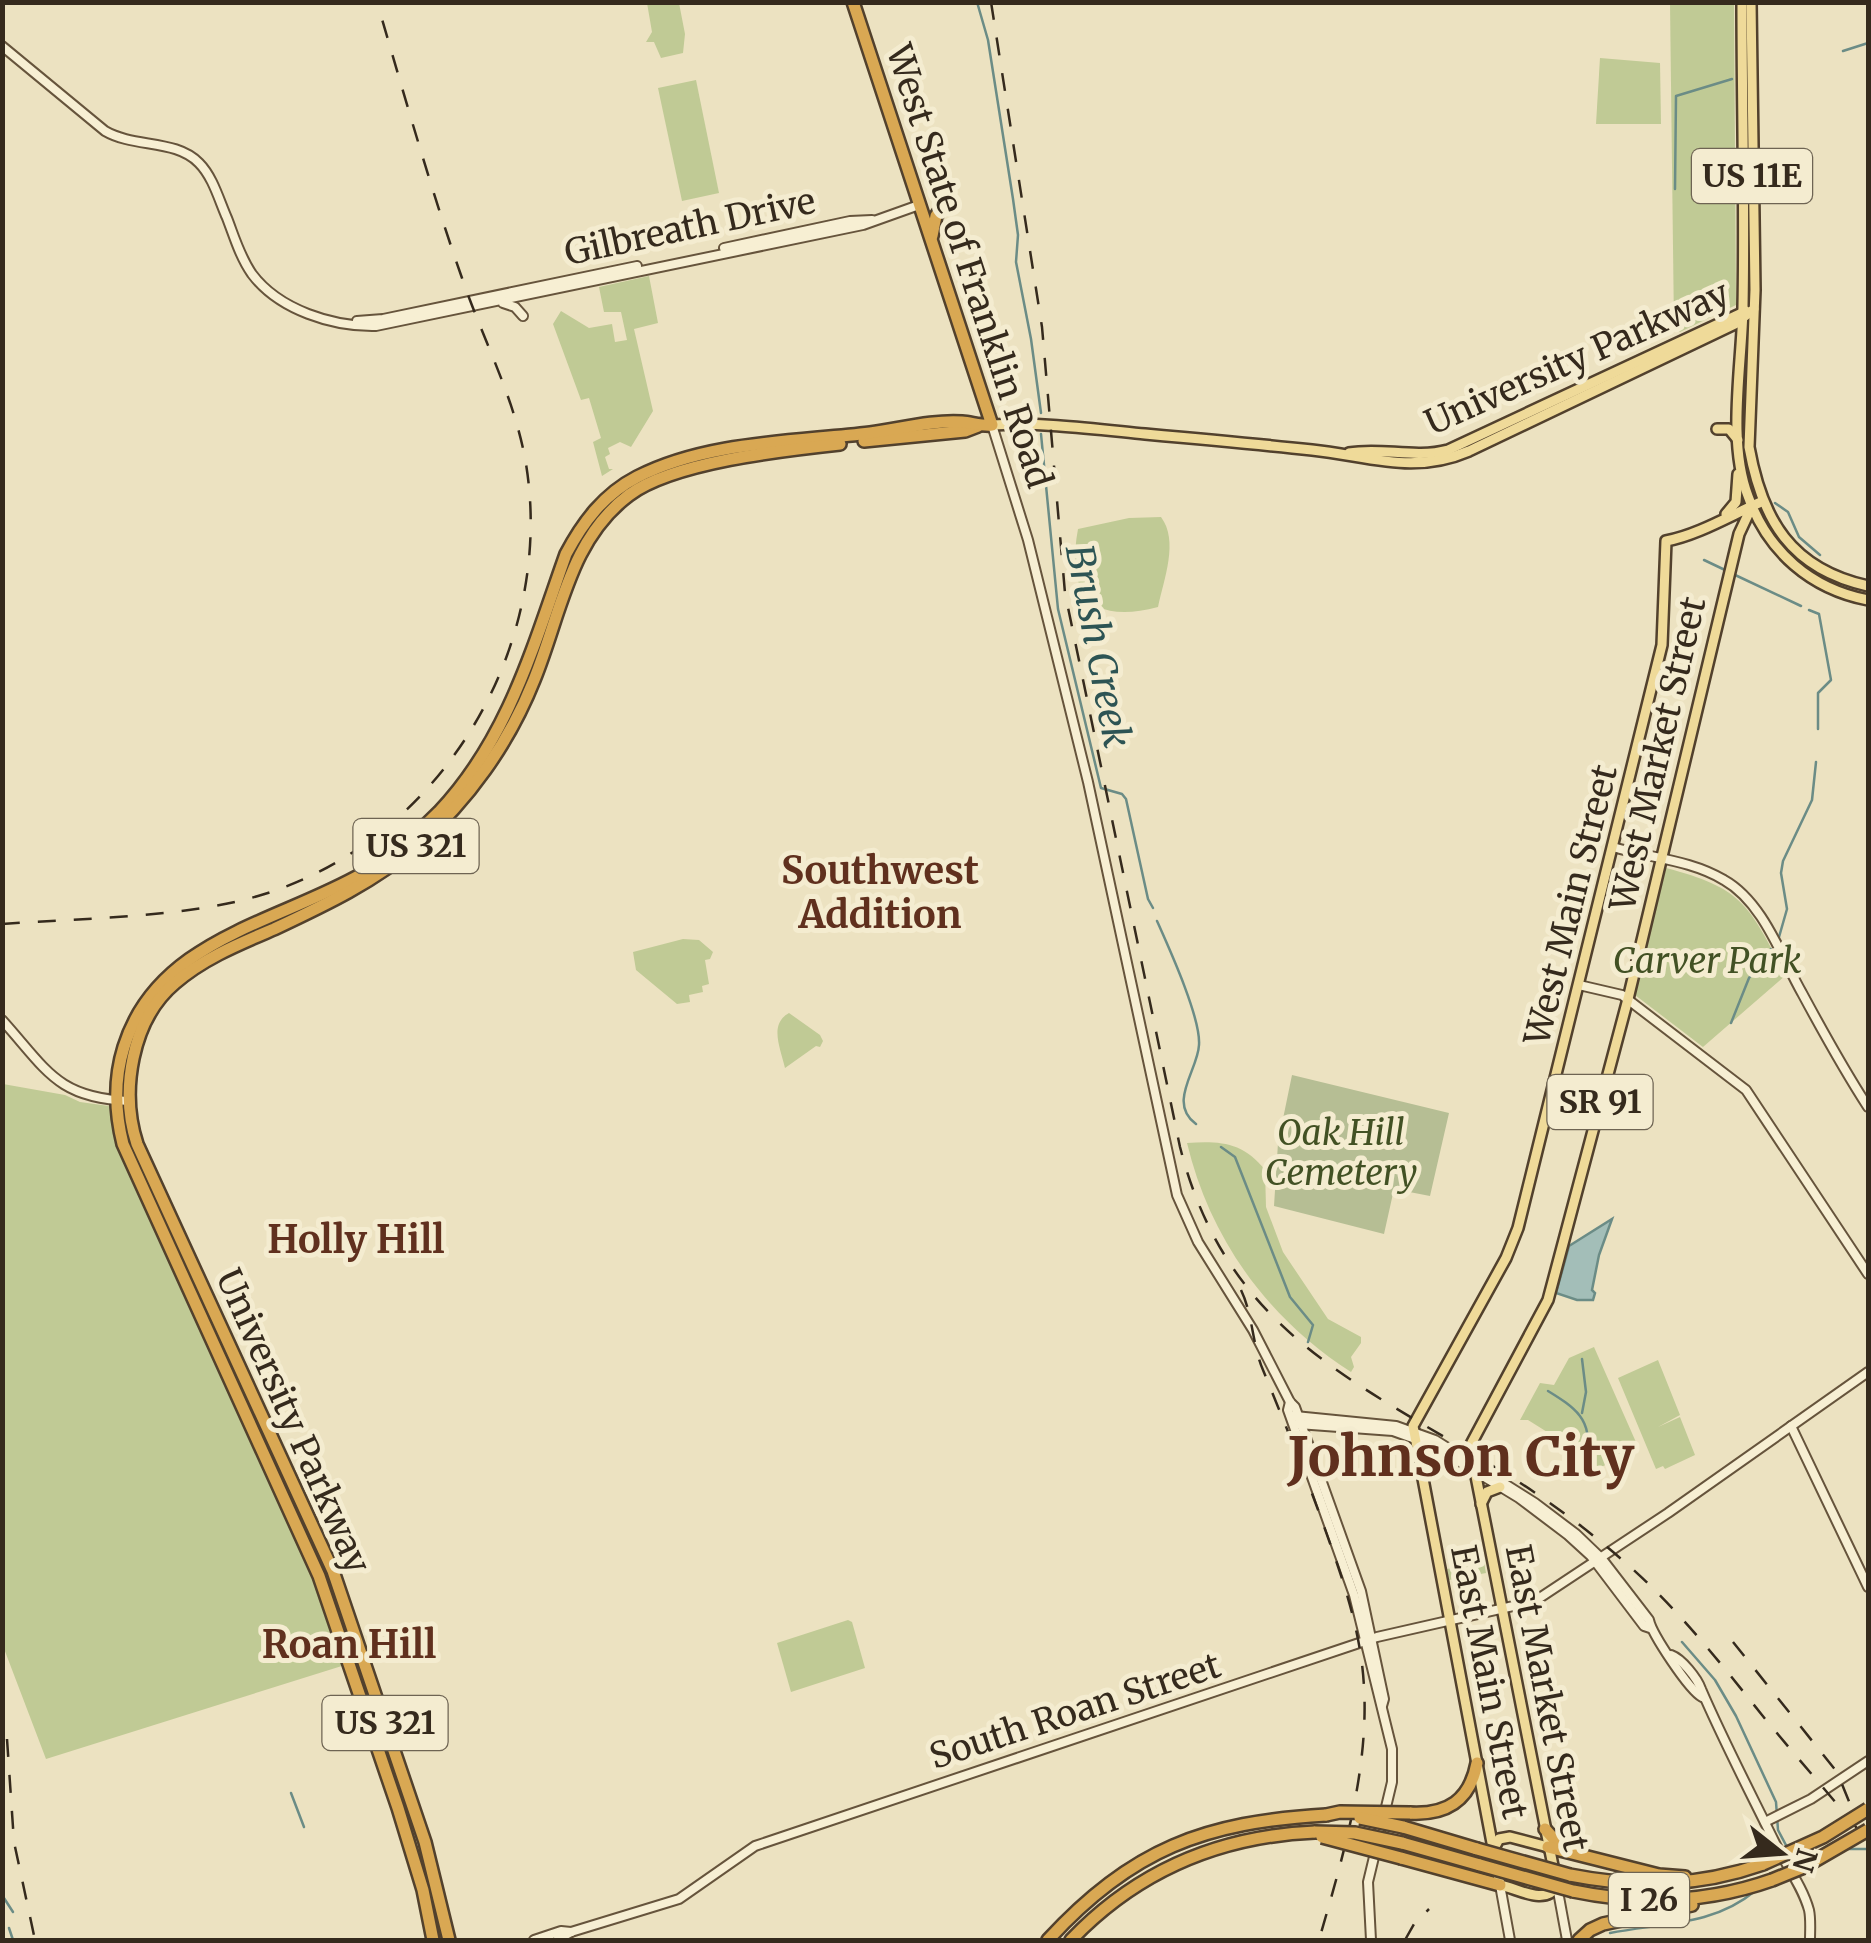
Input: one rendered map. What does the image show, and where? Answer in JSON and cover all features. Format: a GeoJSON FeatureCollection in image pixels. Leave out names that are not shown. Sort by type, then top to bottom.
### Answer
{"type":"FeatureCollection","features":[{"type":"Feature","properties":{"kind":"highway","name":"West State of Franklin Road"},"geometry":{"type":"LineString","coordinates":[[853,2],[992,425]]}},
{"type":"Feature","properties":{"kind":"highway"},"geometry":{"type":"LineString","coordinates":[[932,236],[936,216],[946,202]]}},
{"type":"Feature","properties":{"kind":"highway","name":"University Parkway"},"geometry":{"type":"LineString","coordinates":[[432,1937],[398,1808],[324,1590],[127,1156],[118,1122],[138,1042],[158,1002],[172,985],[220,954],[367,883],[426,837],[458,804],[490,762],[523,706],[539,648],[592,522],[628,482],[735,455],[992,425]]}},
{"type":"Feature","properties":{"kind":"highway","name":"University Parkway"},"geometry":{"type":"LineString","coordinates":[[123,1100],[137,1144],[333,1571],[435,1875],[449,1940]]}},
{"type":"Feature","properties":{"kind":"highway"},"geometry":{"type":"LineString","coordinates":[[199,1313],[213,1308]]}},
{"type":"Feature","properties":{"kind":"highway"},"geometry":{"type":"LineString","coordinates":[[302,1540],[316,1534]]}},
{"type":"Feature","properties":{"kind":"highway"},"geometry":{"type":"LineString","coordinates":[[368,1719],[382,1714]]}},
{"type":"Feature","properties":{"kind":"highway"},"geometry":{"type":"LineString","coordinates":[[1321,1815],[1439,1812],[1454,1806],[1472,1786],[1477,1763]]}},
{"type":"Feature","properties":{"kind":"highway"},"geometry":{"type":"LineString","coordinates":[[398,1808],[412,1804]]}},
{"type":"Feature","properties":{"kind":"highway","name":"I 26"},"geometry":{"type":"LineString","coordinates":[[1048,1940],[1097,1893],[1166,1849],[1208,1832],[1261,1820],[1321,1815],[1404,1826],[1570,1876],[1653,1885],[1709,1878],[1763,1864],[1810,1844],[1868,1809]]}},
{"type":"Feature","properties":{"kind":"highway"},"geometry":{"type":"LineString","coordinates":[[1544,1829],[1566,1851]]}},
{"type":"Feature","properties":{"kind":"highway","name":"I 26"},"geometry":{"type":"LineString","coordinates":[[1317,1834],[1355,1833],[1573,1892],[1648,1900],[1724,1894],[1772,1880],[1868,1830]]}},
{"type":"Feature","properties":{"kind":"highway"},"geometry":{"type":"LineString","coordinates":[[1071,1940],[1110,1904],[1168,1867],[1212,1848],[1260,1836],[1317,1834],[1500,1885]]}},
{"type":"Feature","properties":{"kind":"highway"},"geometry":{"type":"LineString","coordinates":[[1548,1847],[1658,1875],[1709,1878]]}},
{"type":"Feature","properties":{"kind":"highway"},"geometry":{"type":"LineString","coordinates":[[1580,1940],[1603,1924],[1713,1900],[1724,1894]]}},
{"type":"Feature","properties":{"kind":"main road","name":"US 11E"},"geometry":{"type":"LineString","coordinates":[[1742,2],[1749,449],[1757,504],[1765,534],[1779,552],[1814,581],[1868,600]]}},
{"type":"Feature","properties":{"kind":"main road","name":"US 11E"},"geometry":{"type":"LineString","coordinates":[[1751,2],[1747,313],[1739,461],[1757,504],[1782,536],[1810,562],[1868,586]]}},
{"type":"Feature","properties":{"kind":"main road"},"geometry":{"type":"LineString","coordinates":[[2,46],[114,136],[180,151],[197,160],[209,175],[244,260],[260,283],[296,309],[376,326],[517,294]]}},
{"type":"Feature","properties":{"kind":"main road","name":"Gilbreath Drive"},"geometry":{"type":"LineString","coordinates":[[517,294],[874,221],[918,205]]}},
{"type":"Feature","properties":{"kind":"main road"},"geometry":{"type":"LineString","coordinates":[[348,322],[517,294]]}},
{"type":"Feature","properties":{"kind":"main road"},"geometry":{"type":"LineString","coordinates":[[494,302],[514,307],[524,316]]}},
{"type":"Feature","properties":{"kind":"main road","name":"University Parkway"},"geometry":{"type":"LineString","coordinates":[[992,425],[1119,431],[1414,464],[1450,459],[1747,313]]}},
{"type":"Feature","properties":{"kind":"main road","name":"West State of Franklin Road"},"geometry":{"type":"LineString","coordinates":[[992,425],[1028,540],[1084,766],[1177,1195],[1198,1242],[1254,1330],[1290,1402],[1352,1586],[1384,1699],[1393,1770],[1368,1882],[1371,1940]]}},
{"type":"Feature","properties":{"kind":"main road"},"geometry":{"type":"LineString","coordinates":[[1717,430],[1730,429],[1738,440]]}},
{"type":"Feature","properties":{"kind":"main road"},"geometry":{"type":"LineString","coordinates":[[1714,522],[1736,502],[1739,461]]}},
{"type":"Feature","properties":{"kind":"main road","name":"SR 91"},"geometry":{"type":"LineString","coordinates":[[1714,522],[1757,504]]}},
{"type":"Feature","properties":{"kind":"main road","name":"West Market Street"},"geometry":{"type":"LineString","coordinates":[[1472,1466],[1470,1446],[1548,1300],[1628,999],[1742,524],[1757,504]]}},
{"type":"Feature","properties":{"kind":"main road"},"geometry":{"type":"LineString","coordinates":[[1732,515],[1739,516],[1742,524]]}},
{"type":"Feature","properties":{"kind":"main road","name":"West Main Street"},"geometry":{"type":"LineString","coordinates":[[1414,1434],[1417,1416],[1515,1239],[1662,645],[1666,542],[1714,522]]}},
{"type":"Feature","properties":{"kind":"main road"},"geometry":{"type":"LineString","coordinates":[[1738,540],[1752,530],[1765,534]]}},
{"type":"Feature","properties":{"kind":"main road"},"geometry":{"type":"LineString","coordinates":[[1614,847],[1707,871],[1728,881],[1754,907],[1842,1068],[1868,1106]]}},
{"type":"Feature","properties":{"kind":"main road"},"geometry":{"type":"LineString","coordinates":[[1579,985],[1628,999],[1746,1090],[1868,1274]]}},
{"type":"Feature","properties":{"kind":"main road"},"geometry":{"type":"LineString","coordinates":[[2,1020],[50,1075],[68,1088],[95,1098],[123,1100]]}},
{"type":"Feature","properties":{"kind":"main road","name":"South Roan Street"},"geometry":{"type":"LineString","coordinates":[[556,1940],[679,1899],[755,1846],[1369,1640],[1535,1601],[1599,1561],[1868,1372]]}},
{"type":"Feature","properties":{"kind":"main road"},"geometry":{"type":"LineString","coordinates":[[1296,1420],[1414,1434]]}},
{"type":"Feature","properties":{"kind":"main road"},"geometry":{"type":"LineString","coordinates":[[1296,1420],[1414,1434],[1546,1511],[1599,1561],[1702,1690],[1702,1697],[1768,1820],[1808,1909],[1810,1940]]}},
{"type":"Feature","properties":{"kind":"main road","name":"West State of Franklin Road"},"geometry":{"type":"LineString","coordinates":[[1296,1420],[1308,1440],[1361,1591],[1369,1640]]}},
{"type":"Feature","properties":{"kind":"main road"},"geometry":{"type":"LineString","coordinates":[[1308,1440],[1322,1425]]}},
{"type":"Feature","properties":{"kind":"main road"},"geometry":{"type":"LineString","coordinates":[[1791,1426],[1868,1587]]}},
{"type":"Feature","properties":{"kind":"main road","name":"East Main Street"},"geometry":{"type":"LineString","coordinates":[[1414,1434],[1510,1940]]}},
{"type":"Feature","properties":{"kind":"main road"},"geometry":{"type":"LineString","coordinates":[[1472,1466],[1599,1561]]}},
{"type":"Feature","properties":{"kind":"main road","name":"East Market Street"},"geometry":{"type":"LineString","coordinates":[[1472,1466],[1567,1940]]}},
{"type":"Feature","properties":{"kind":"main road"},"geometry":{"type":"LineString","coordinates":[[1480,1507],[1487,1492],[1500,1487]]}},
{"type":"Feature","properties":{"kind":"main road"},"geometry":{"type":"LineString","coordinates":[[1768,1820],[1788,1812],[1868,1761]]}},
{"type":"Feature","properties":{"kind":"main road"},"geometry":{"type":"LineString","coordinates":[[1493,1849],[1499,1839],[1507,1836],[1548,1847]]}},
{"type":"Feature","properties":{"kind":"main road"},"geometry":{"type":"LineString","coordinates":[[1500,1885],[1544,1897],[1556,1886]]}},
{"type":"Feature","properties":{"kind":"main road","name":"South Roan Street"},"geometry":{"type":"LineString","coordinates":[[534,1940],[561,1931],[571,1932]]}},
{"type":"Feature","properties":{"kind":"green space"},"geometry":{"type":"Polygon","coordinates":[[[647,3],[679,3],[685,34],[683,53],[661,58],[654,42],[646,42],[652,32],[647,3]]]}},
{"type":"Feature","properties":{"kind":"green space"},"geometry":{"type":"Polygon","coordinates":[[[1670,3],[1734,3],[1736,305],[1680,332],[1674,327],[1670,3]]]}},
{"type":"Feature","properties":{"kind":"green space"},"geometry":{"type":"Polygon","coordinates":[[[1600,58],[1660,63],[1661,124],[1596,124],[1600,58]]]}},
{"type":"Feature","properties":{"kind":"green space"},"geometry":{"type":"Polygon","coordinates":[[[696,80],[719,193],[682,201],[658,88],[696,80]]]}},
{"type":"Feature","properties":{"kind":"green space"},"geometry":{"type":"Polygon","coordinates":[[[649,276],[658,323],[634,329],[653,411],[631,447],[620,442],[608,448],[610,454],[605,457],[609,469],[613,469],[602,476],[593,442],[601,438],[589,398],[581,400],[553,324],[561,311],[589,328],[612,324],[615,342],[627,340],[621,312],[604,312],[599,287],[649,276]]]}},
{"type":"Feature","properties":{"kind":"green space"},"geometry":{"type":"Polygon","coordinates":[[[1161,517],[1170,549],[1158,607],[1116,612],[1088,599],[1076,571],[1078,529],[1129,518],[1161,517]]]}},
{"type":"Feature","properties":{"kind":"green space","name":"Carver Park"},"geometry":{"type":"Polygon","coordinates":[[[1666,868],[1713,884],[1742,904],[1786,975],[1703,1047],[1635,995],[1666,868]]]}},
{"type":"Feature","properties":{"kind":"green space"},"geometry":{"type":"Polygon","coordinates":[[[683,939],[699,940],[713,952],[705,960],[709,984],[702,986],[703,992],[689,995],[690,1002],[677,1004],[636,970],[633,952],[683,939]]]}},
{"type":"Feature","properties":{"kind":"green space"},"geometry":{"type":"Polygon","coordinates":[[[789,1013],[823,1041],[820,1047],[785,1068],[778,1030],[789,1013]]]}},
{"type":"Feature","properties":{"kind":"green space","name":"Oak Hill Cemetery"},"geometry":{"type":"Polygon","coordinates":[[[1292,1075],[1449,1113],[1430,1196],[1394,1189],[1384,1234],[1274,1206],[1278,1143],[1292,1075]]]}},
{"type":"Feature","properties":{"kind":"green space"},"geometry":{"type":"Polygon","coordinates":[[[3,1084],[109,1106],[121,1153],[309,1565],[345,1665],[46,1759],[3,1646],[3,1084]]]}},
{"type":"Feature","properties":{"kind":"green space"},"geometry":{"type":"Polygon","coordinates":[[[1187,1143],[1230,1145],[1248,1154],[1265,1170],[1266,1207],[1283,1252],[1328,1319],[1361,1337],[1351,1357],[1351,1372],[1294,1327],[1246,1274],[1211,1212],[1187,1143]]]}},
{"type":"Feature","properties":{"kind":"green space"},"geometry":{"type":"Polygon","coordinates":[[[1594,1347],[1639,1449],[1597,1469],[1587,1457],[1528,1420],[1520,1420],[1540,1383],[1554,1385],[1569,1358],[1594,1347]]]}},
{"type":"Feature","properties":{"kind":"green space"},"geometry":{"type":"Polygon","coordinates":[[[1658,1360],[1680,1415],[1658,1427],[1680,1417],[1695,1455],[1665,1469],[1656,1469],[1618,1378],[1658,1360]]]}},
{"type":"Feature","properties":{"kind":"green space"},"geometry":{"type":"Polygon","coordinates":[[[1484,1562],[1486,1573],[1449,1580],[1447,1569],[1484,1562]]]}},
{"type":"Feature","properties":{"kind":"green space"},"geometry":{"type":"Polygon","coordinates":[[[848,1620],[852,1622],[865,1668],[791,1692],[777,1643],[848,1620]]]}},
{"type":"Feature","properties":{"kind":"water"},"geometry":{"type":"Polygon","coordinates":[[[1612,1219],[1599,1255],[1593,1300],[1556,1293],[1569,1246],[1612,1219]]]}},
{"type":"Feature","properties":{"kind":"waterway","name":"Brush Creek"},"geometry":{"type":"LineString","coordinates":[[977,2],[988,40],[1013,199],[1018,235],[1016,262],[1041,413]]}},
{"type":"Feature","properties":{"kind":"waterway"},"geometry":{"type":"LineString","coordinates":[[1843,51],[1868,43]]}},
{"type":"Feature","properties":{"kind":"waterway"},"geometry":{"type":"LineString","coordinates":[[1675,189],[1676,96],[1732,79]]}},
{"type":"Feature","properties":{"kind":"waterway","name":"Brush Creek"},"geometry":{"type":"LineString","coordinates":[[1041,434],[1058,609],[1101,788],[1126,799],[1153,908]]}},
{"type":"Feature","properties":{"kind":"waterway"},"geometry":{"type":"LineString","coordinates":[[1775,503],[1788,512],[1799,537],[1820,555]]}},
{"type":"Feature","properties":{"kind":"waterway"},"geometry":{"type":"LineString","coordinates":[[1704,560],[1725,570]]}},
{"type":"Feature","properties":{"kind":"waterway"},"geometry":{"type":"LineString","coordinates":[[1733,574],[1801,606]]}},
{"type":"Feature","properties":{"kind":"waterway"},"geometry":{"type":"LineString","coordinates":[[1809,610],[1819,614],[1831,680],[1818,693],[1818,729]]}},
{"type":"Feature","properties":{"kind":"waterway"},"geometry":{"type":"LineString","coordinates":[[1779,937],[1787,909],[1783,861],[1812,800],[1816,762]]}},
{"type":"Feature","properties":{"kind":"waterway","name":"Brush Creek"},"geometry":{"type":"LineString","coordinates":[[1157,921],[1183,983],[1198,1033],[1197,1055],[1184,1096],[1188,1116],[1196,1124]]}},
{"type":"Feature","properties":{"kind":"waterway"},"geometry":{"type":"LineString","coordinates":[[1731,1023],[1749,978],[1771,949]]}},
{"type":"Feature","properties":{"kind":"waterway","name":"Brush Creek"},"geometry":{"type":"LineString","coordinates":[[1221,1147],[1235,1157],[1290,1297],[1313,1325],[1308,1342]]}},
{"type":"Feature","properties":{"kind":"waterway","name":"Brush Creek"},"geometry":{"type":"LineString","coordinates":[[1582,1359],[1586,1392],[1582,1413]]}},
{"type":"Feature","properties":{"kind":"waterway","name":"Brush Creek"},"geometry":{"type":"LineString","coordinates":[[1548,1391],[1580,1416],[1587,1432],[1586,1454]]}},
{"type":"Feature","properties":{"kind":"waterway","name":"Brush Creek"},"geometry":{"type":"LineString","coordinates":[[1682,1642],[1715,1680],[1736,1716],[1776,1802],[1778,1830],[1787,1847]]}},
{"type":"Feature","properties":{"kind":"waterway"},"geometry":{"type":"LineString","coordinates":[[291,1793],[304,1827]]}},
{"type":"Feature","properties":{"kind":"waterway","name":"Brush Creek"},"geometry":{"type":"LineString","coordinates":[[1845,1849],[1868,1849]]}},
{"type":"Feature","properties":{"kind":"waterway","name":"Brush Creek"},"geometry":{"type":"LineString","coordinates":[[1791,1864],[1822,1850]]}},
{"type":"Feature","properties":{"kind":"waterway"},"geometry":{"type":"LineString","coordinates":[[1610,1933],[1704,1917],[1755,1891]]}},
{"type":"Feature","properties":{"kind":"waterway"},"geometry":{"type":"LineString","coordinates":[[2,1895],[13,1912]]}},
{"type":"Feature","properties":{"kind":"waterway"},"geometry":{"type":"LineString","coordinates":[[9,1928],[13,1940]]}},
{"type":"Feature","properties":{"kind":"waterway"},"geometry":{"type":"LineString","coordinates":[[1556,1940],[1560,1939]]}},
{"type":"Feature","properties":{"kind":"railway"},"geometry":{"type":"LineString","coordinates":[[2,924],[198,909],[258,896],[323,870],[381,832],[431,785],[472,729],[502,668],[522,602],[531,533],[526,464],[506,392],[439,209],[377,2]]}},
{"type":"Feature","properties":{"kind":"railway"},"geometry":{"type":"LineString","coordinates":[[991,2],[1042,327],[1065,593],[1180,1147],[1201,1210],[1229,1262],[1263,1306],[1302,1343],[1345,1376],[1545,1500],[1591,1534],[1659,1594],[1868,1842]]}},
{"type":"Feature","properties":{"kind":"railway"},"geometry":{"type":"LineString","coordinates":[[1241,1290],[1259,1360],[1343,1581],[1362,1665],[1364,1719],[1358,1783],[1319,1940]]}},
{"type":"Feature","properties":{"kind":"railway"},"geometry":{"type":"LineString","coordinates":[[1733,1642],[1837,1772],[1855,1816]]}},
{"type":"Feature","properties":{"kind":"railway"},"geometry":{"type":"LineString","coordinates":[[7,1739],[14,1842],[35,1940]]}},
{"type":"Feature","properties":{"kind":"railway"},"geometry":{"type":"LineString","coordinates":[[1405,1940],[1429,1909]]}},
{"type":"Feature","properties":{"kind":"district","name":"Southwest Addition"},"geometry":{"type":"Point","coordinates":[880,893]}},
{"type":"Feature","properties":{"kind":"district","name":"Holly Hill"},"geometry":{"type":"Point","coordinates":[356,1240]}},
{"type":"Feature","properties":{"kind":"district","name":"Johnson City"},"geometry":{"type":"Point","coordinates":[1461,1457]}},
{"type":"Feature","properties":{"kind":"district","name":"Roan Hill"},"geometry":{"type":"Point","coordinates":[349,1645]}}]}
